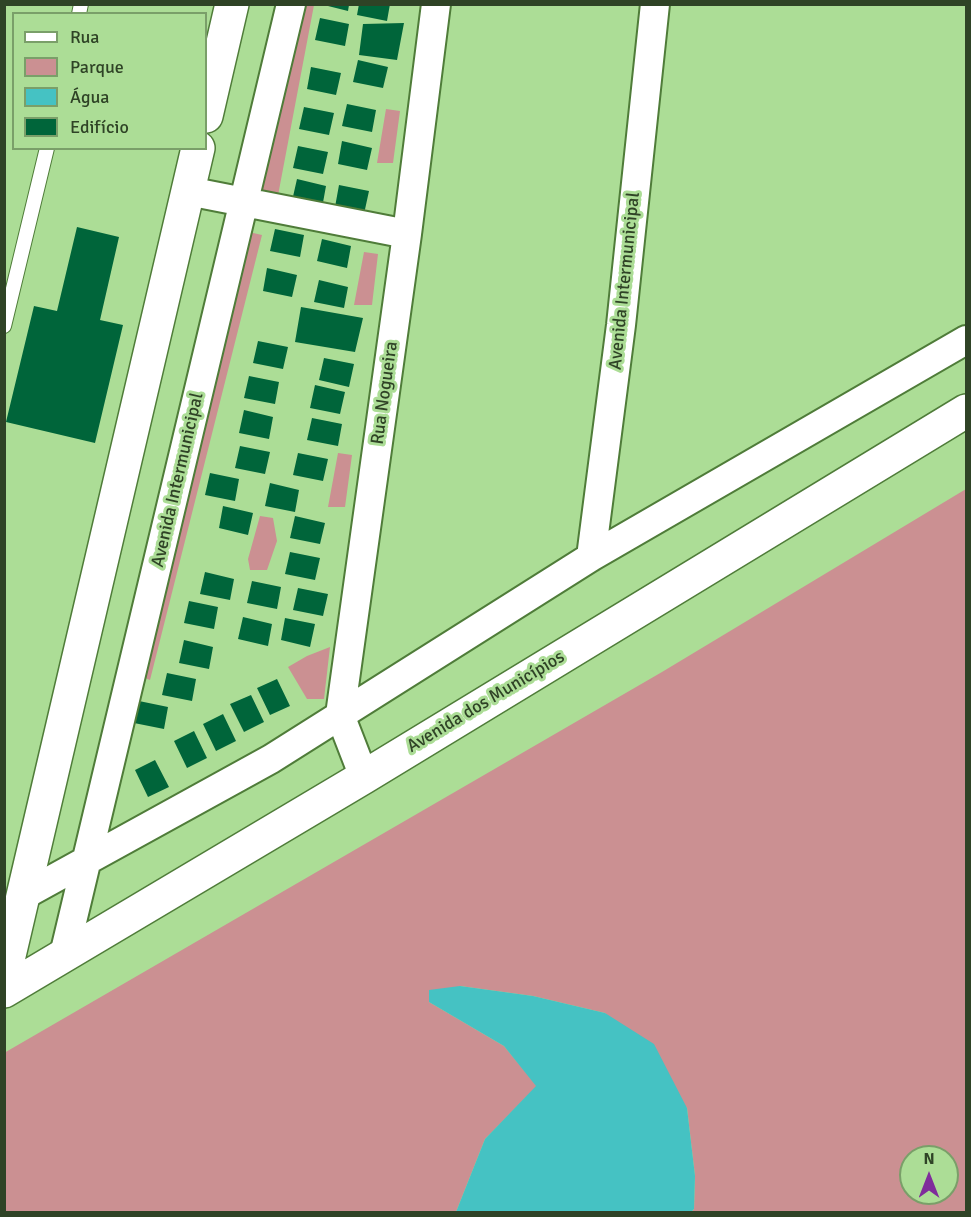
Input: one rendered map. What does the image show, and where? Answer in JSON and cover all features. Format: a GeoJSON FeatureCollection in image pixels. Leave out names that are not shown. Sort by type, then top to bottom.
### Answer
{"type":"FeatureCollection","features":[{"type":"Feature","properties":{"kind":"main road"},"geometry":{"type":"LineString","coordinates":[[207,112],[231,4]]}},
{"type":"Feature","properties":{"kind":"main road"},"geometry":{"type":"LineString","coordinates":[[4,978],[198,150]]}},
{"type":"Feature","properties":{"kind":"main road","name":"Avenida dos Municípios"},"geometry":{"type":"LineString","coordinates":[[4,991],[364,777],[966,411]]}},
{"type":"Feature","properties":{"kind":"street","name":"Avenida Intermunicipal"},"geometry":{"type":"LineString","coordinates":[[64,955],[291,4]]}},
{"type":"Feature","properties":{"kind":"street","name":"Rua Nogueira"},"geometry":{"type":"LineString","coordinates":[[364,777],[340,716],[407,234],[436,4]]}},
{"type":"Feature","properties":{"kind":"street","name":"Avenida Intermunicipal"},"geometry":{"type":"LineString","coordinates":[[591,557],[621,325],[655,4]]}},
{"type":"Feature","properties":{"kind":"street"},"geometry":{"type":"LineString","coordinates":[[188,191],[407,234]]}},
{"type":"Feature","properties":{"kind":"street"},"geometry":{"type":"LineString","coordinates":[[24,895],[271,759],[591,557],[966,340]]}},
{"type":"Feature","properties":{"kind":"lane"},"geometry":{"type":"LineString","coordinates":[[4,326],[47,150]]}},
{"type":"Feature","properties":{"kind":"green space"},"geometry":{"type":"Polygon","coordinates":[[[297,5],[314,5],[276,206],[252,200],[297,5]]]}},
{"type":"Feature","properties":{"kind":"green space"},"geometry":{"type":"Polygon","coordinates":[[[386,109],[400,111],[393,163],[377,163],[386,109]]]}},
{"type":"Feature","properties":{"kind":"green space"},"geometry":{"type":"Polygon","coordinates":[[[249,232],[262,235],[150,680],[140,676],[249,232]]]}},
{"type":"Feature","properties":{"kind":"green space"},"geometry":{"type":"Polygon","coordinates":[[[364,252],[378,254],[372,305],[354,305],[364,252]]]}},
{"type":"Feature","properties":{"kind":"green space"},"geometry":{"type":"Polygon","coordinates":[[[338,453],[352,455],[345,507],[328,507],[338,453]]]}},
{"type":"Feature","properties":{"kind":"green space"},"geometry":{"type":"Polygon","coordinates":[[[966,489],[966,1212],[691,1212],[694,1209],[695,1176],[687,1108],[605,1013],[533,996],[460,986],[429,1002],[504,1046],[537,1086],[485,1139],[456,1212],[5,1212],[4,1053],[662,672],[966,489]]]}},
{"type":"Feature","properties":{"kind":"green space"},"geometry":{"type":"Polygon","coordinates":[[[260,516],[273,518],[277,541],[267,570],[250,570],[248,559],[260,516]]]}},
{"type":"Feature","properties":{"kind":"green space"},"geometry":{"type":"Polygon","coordinates":[[[330,647],[324,699],[307,699],[288,667],[330,647]]]}},
{"type":"Feature","properties":{"kind":"water"},"geometry":{"type":"Polygon","coordinates":[[[460,986],[533,996],[605,1013],[654,1044],[687,1108],[695,1176],[694,1209],[691,1212],[456,1212],[485,1139],[536,1086],[504,1046],[429,1002],[429,990],[460,986]]]}},
{"type":"Feature","properties":{"kind":"building"},"geometry":{"type":"Polygon","coordinates":[[[359,4],[390,4],[387,21],[357,15],[359,4]]]}},
{"type":"Feature","properties":{"kind":"building"},"geometry":{"type":"Polygon","coordinates":[[[324,5],[349,5],[348,11],[324,5]]]}},
{"type":"Feature","properties":{"kind":"building"},"geometry":{"type":"Polygon","coordinates":[[[320,18],[349,24],[345,46],[315,40],[320,18]]]}},
{"type":"Feature","properties":{"kind":"building"},"geometry":{"type":"Polygon","coordinates":[[[404,23],[397,60],[359,55],[363,24],[404,23]]]}},
{"type":"Feature","properties":{"kind":"building"},"geometry":{"type":"Polygon","coordinates":[[[358,60],[388,67],[383,88],[353,82],[358,60]]]}},
{"type":"Feature","properties":{"kind":"building"},"geometry":{"type":"Polygon","coordinates":[[[311,67],[341,73],[336,95],[307,89],[311,67]]]}},
{"type":"Feature","properties":{"kind":"building"},"geometry":{"type":"Polygon","coordinates":[[[347,104],[376,110],[372,132],[342,126],[347,104]]]}},
{"type":"Feature","properties":{"kind":"building"},"geometry":{"type":"Polygon","coordinates":[[[304,107],[334,113],[329,135],[299,129],[304,107]]]}},
{"type":"Feature","properties":{"kind":"building"},"geometry":{"type":"Polygon","coordinates":[[[342,141],[372,148],[367,170],[338,164],[342,141]]]}},
{"type":"Feature","properties":{"kind":"building"},"geometry":{"type":"Polygon","coordinates":[[[298,146],[328,152],[323,174],[293,168],[298,146]]]}},
{"type":"Feature","properties":{"kind":"building"},"geometry":{"type":"Polygon","coordinates":[[[297,179],[326,186],[322,208],[292,201],[297,179]]]}},
{"type":"Feature","properties":{"kind":"building"},"geometry":{"type":"Polygon","coordinates":[[[339,185],[369,191],[364,214],[335,207],[339,185]]]}},
{"type":"Feature","properties":{"kind":"building"},"geometry":{"type":"Polygon","coordinates":[[[77,227],[119,237],[100,320],[123,325],[95,443],[6,422],[34,306],[57,311],[77,227]]]}},
{"type":"Feature","properties":{"kind":"building"},"geometry":{"type":"Polygon","coordinates":[[[275,229],[304,235],[300,257],[270,251],[275,229]]]}},
{"type":"Feature","properties":{"kind":"building"},"geometry":{"type":"Polygon","coordinates":[[[322,239],[351,246],[347,268],[317,261],[322,239]]]}},
{"type":"Feature","properties":{"kind":"building"},"geometry":{"type":"Polygon","coordinates":[[[267,268],[297,275],[292,297],[263,291],[267,268]]]}},
{"type":"Feature","properties":{"kind":"building"},"geometry":{"type":"Polygon","coordinates":[[[319,280],[348,287],[344,308],[314,302],[319,280]]]}},
{"type":"Feature","properties":{"kind":"building"},"geometry":{"type":"Polygon","coordinates":[[[301,307],[363,318],[355,352],[295,342],[301,307]]]}},
{"type":"Feature","properties":{"kind":"building"},"geometry":{"type":"Polygon","coordinates":[[[258,341],[288,347],[283,369],[253,363],[258,341]]]}},
{"type":"Feature","properties":{"kind":"building"},"geometry":{"type":"Polygon","coordinates":[[[324,358],[354,364],[349,387],[319,380],[324,358]]]}},
{"type":"Feature","properties":{"kind":"building"},"geometry":{"type":"Polygon","coordinates":[[[249,376],[279,382],[275,404],[244,398],[249,376]]]}},
{"type":"Feature","properties":{"kind":"building"},"geometry":{"type":"Polygon","coordinates":[[[315,385],[345,392],[340,414],[310,408],[315,385]]]}},
{"type":"Feature","properties":{"kind":"building"},"geometry":{"type":"Polygon","coordinates":[[[244,410],[273,417],[269,439],[239,433],[244,410]]]}},
{"type":"Feature","properties":{"kind":"building"},"geometry":{"type":"Polygon","coordinates":[[[312,418],[342,424],[338,446],[307,440],[312,418]]]}},
{"type":"Feature","properties":{"kind":"building"},"geometry":{"type":"Polygon","coordinates":[[[240,446],[270,452],[265,474],[235,468],[240,446]]]}},
{"type":"Feature","properties":{"kind":"building"},"geometry":{"type":"Polygon","coordinates":[[[298,453],[328,459],[323,481],[293,475],[298,453]]]}},
{"type":"Feature","properties":{"kind":"building"},"geometry":{"type":"Polygon","coordinates":[[[210,473],[239,479],[235,501],[205,495],[210,473]]]}},
{"type":"Feature","properties":{"kind":"building"},"geometry":{"type":"Polygon","coordinates":[[[270,483],[299,490],[295,512],[265,506],[270,483]]]}},
{"type":"Feature","properties":{"kind":"building"},"geometry":{"type":"Polygon","coordinates":[[[223,506],[253,513],[248,535],[219,528],[223,506]]]}},
{"type":"Feature","properties":{"kind":"building"},"geometry":{"type":"Polygon","coordinates":[[[295,516],[325,523],[320,544],[290,538],[295,516]]]}},
{"type":"Feature","properties":{"kind":"building"},"geometry":{"type":"Polygon","coordinates":[[[290,552],[320,558],[315,580],[285,574],[290,552]]]}},
{"type":"Feature","properties":{"kind":"building"},"geometry":{"type":"Polygon","coordinates":[[[205,572],[234,579],[230,600],[200,594],[205,572]]]}},
{"type":"Feature","properties":{"kind":"building"},"geometry":{"type":"Polygon","coordinates":[[[252,581],[281,587],[277,609],[247,603],[252,581]]]}},
{"type":"Feature","properties":{"kind":"building"},"geometry":{"type":"Polygon","coordinates":[[[298,588],[328,594],[323,616],[293,610],[298,588]]]}},
{"type":"Feature","properties":{"kind":"building"},"geometry":{"type":"Polygon","coordinates":[[[189,601],[218,607],[214,629],[184,623],[189,601]]]}},
{"type":"Feature","properties":{"kind":"building"},"geometry":{"type":"Polygon","coordinates":[[[243,617],[272,624],[268,646],[238,639],[243,617]]]}},
{"type":"Feature","properties":{"kind":"building"},"geometry":{"type":"Polygon","coordinates":[[[285,618],[315,624],[310,647],[281,640],[285,618]]]}},
{"type":"Feature","properties":{"kind":"building"},"geometry":{"type":"Polygon","coordinates":[[[184,640],[213,647],[209,669],[179,663],[184,640]]]}},
{"type":"Feature","properties":{"kind":"building"},"geometry":{"type":"Polygon","coordinates":[[[167,673],[196,679],[192,701],[162,695],[167,673]]]}},
{"type":"Feature","properties":{"kind":"building"},"geometry":{"type":"Polygon","coordinates":[[[277,679],[290,706],[270,715],[257,688],[277,679]]]}},
{"type":"Feature","properties":{"kind":"building"},"geometry":{"type":"Polygon","coordinates":[[[251,695],[264,722],[244,732],[230,704],[251,695]]]}},
{"type":"Feature","properties":{"kind":"building"},"geometry":{"type":"Polygon","coordinates":[[[139,701],[168,707],[164,729],[134,723],[139,701]]]}},
{"type":"Feature","properties":{"kind":"building"},"geometry":{"type":"Polygon","coordinates":[[[223,714],[236,741],[216,751],[203,724],[223,714]]]}},
{"type":"Feature","properties":{"kind":"building"},"geometry":{"type":"Polygon","coordinates":[[[194,731],[207,758],[187,768],[174,741],[194,731]]]}},
{"type":"Feature","properties":{"kind":"building"},"geometry":{"type":"Polygon","coordinates":[[[155,760],[169,787],[148,797],[135,770],[155,760]]]}}]}
